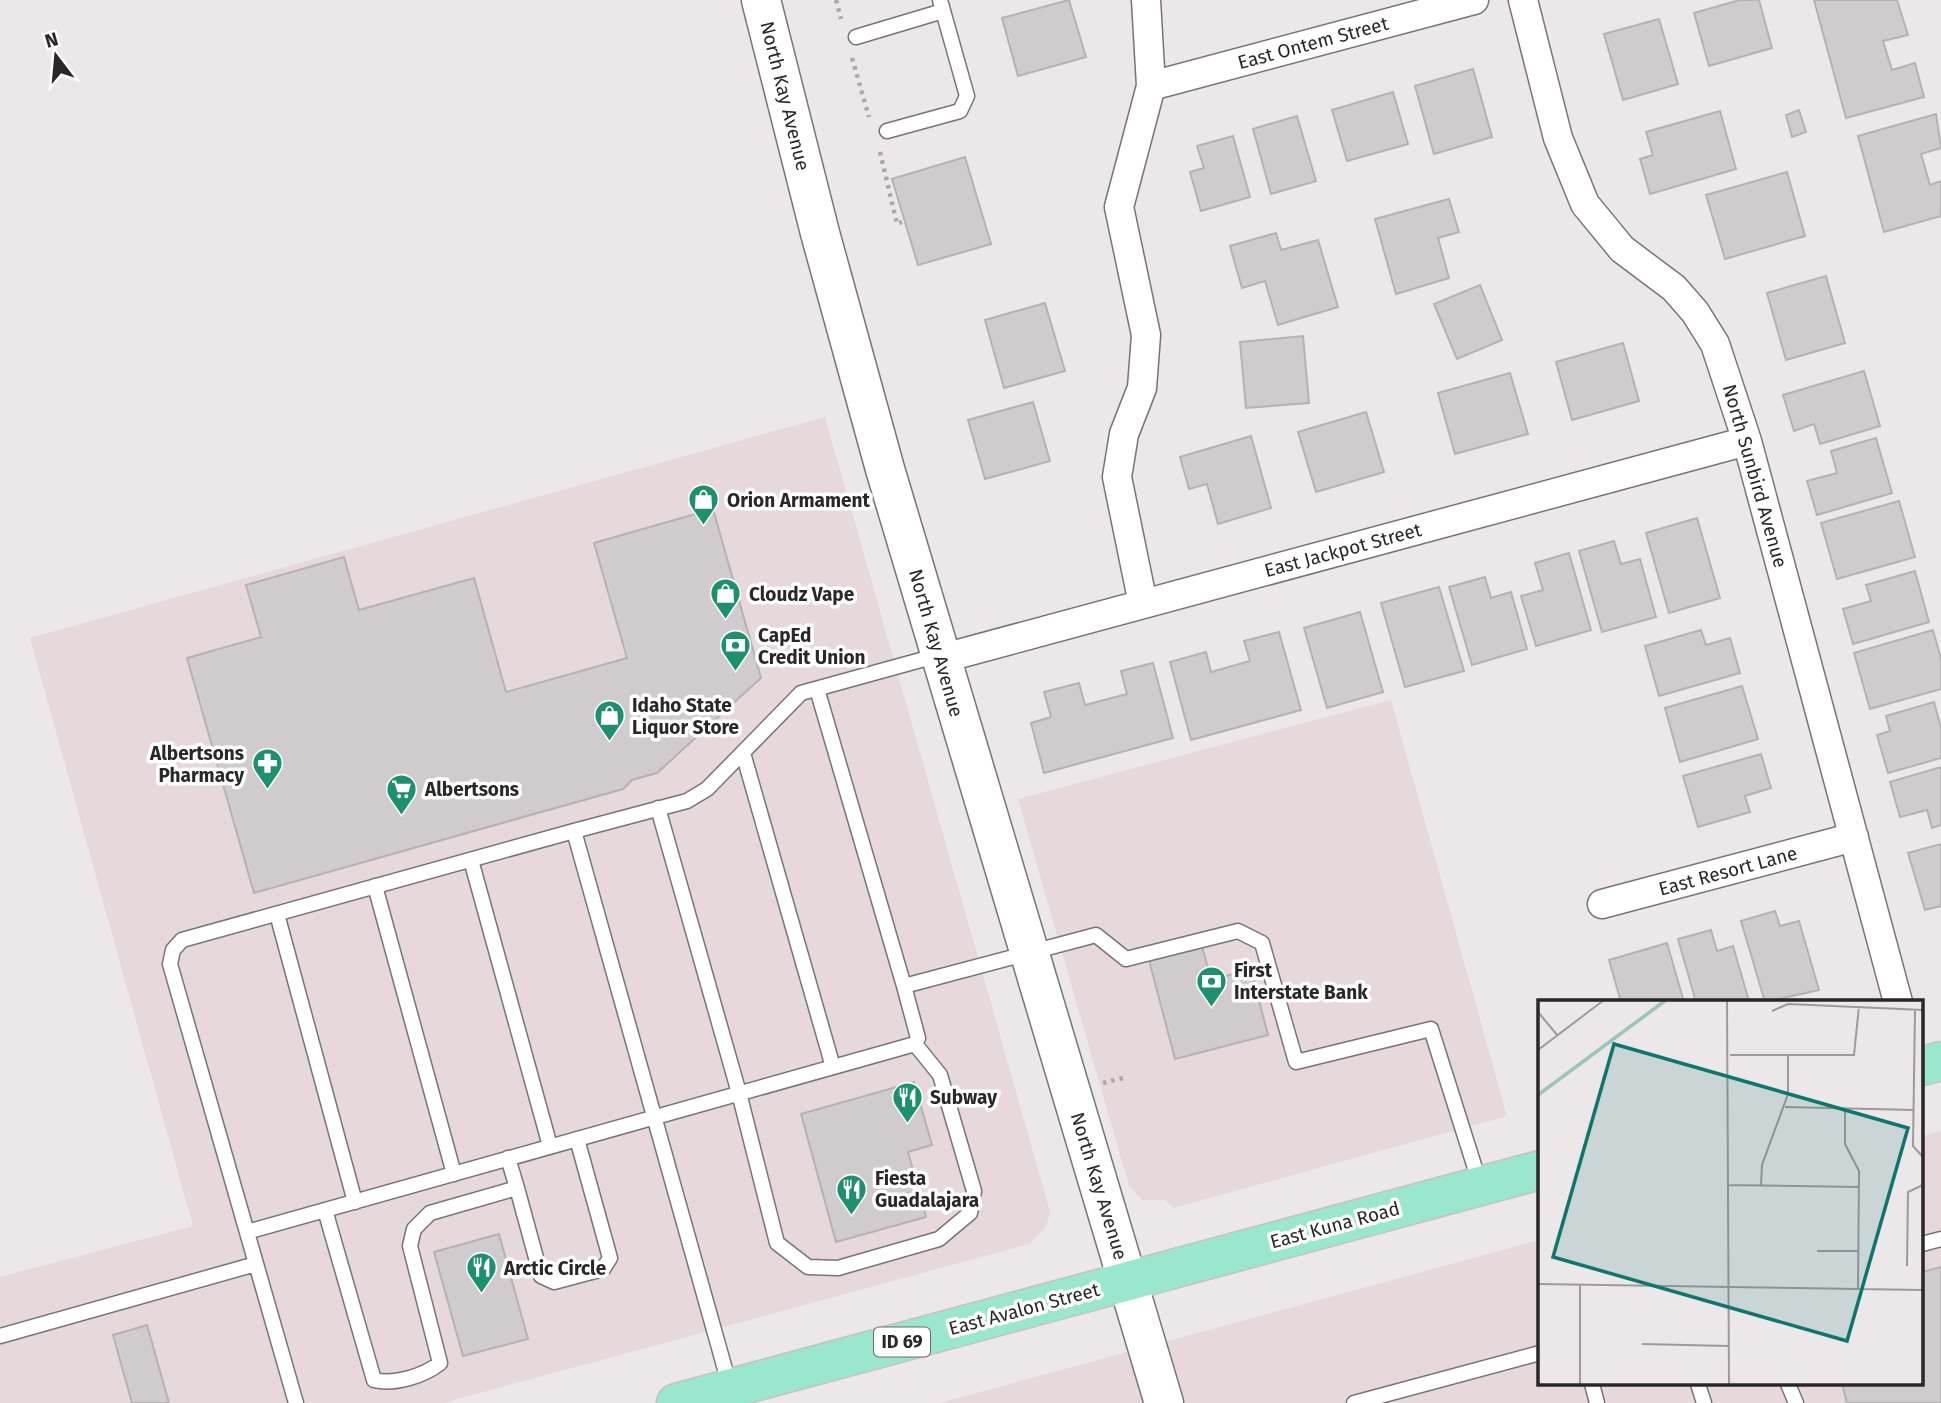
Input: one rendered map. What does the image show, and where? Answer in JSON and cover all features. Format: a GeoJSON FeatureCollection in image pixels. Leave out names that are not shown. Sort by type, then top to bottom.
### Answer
{"type":"FeatureCollection","features":[{"type":"Feature","properties":{"kind":"main road"},"geometry":{"type":"LineString","coordinates":[[1924,1065],[1941,1061]]}},
{"type":"Feature","properties":{"kind":"main road","name":"East Kuna Road"},"geometry":{"type":"LineString","coordinates":[[1129,1281],[1480,1186],[1538,1175]]}},
{"type":"Feature","properties":{"kind":"main road","name":"East Avalon Street"},"geometry":{"type":"LineString","coordinates":[[676,1403],[1129,1281]]}},
{"type":"Feature","properties":{"kind":"street","name":"North Kay Avenue"},"geometry":{"type":"LineString","coordinates":[[761,0],[820,233],[939,657],[1164,1403]]}},
{"type":"Feature","properties":{"kind":"street"},"geometry":{"type":"LineString","coordinates":[[1143,604],[1117,477],[1124,434],[1142,388],[1146,335],[1119,207],[1151,86],[1146,0]]}},
{"type":"Feature","properties":{"kind":"street","name":"East Ontem Street"},"geometry":{"type":"LineString","coordinates":[[1151,86],[1474,0]]}},
{"type":"Feature","properties":{"kind":"street","name":"North Sunbird Avenue"},"geometry":{"type":"LineString","coordinates":[[1523,0],[1558,138],[1585,204],[1622,248],[1674,288],[1695,312],[1715,344],[1747,441],[1897,1000]]}},
{"type":"Feature","properties":{"kind":"street","name":"East Jackpot Street"},"geometry":{"type":"LineString","coordinates":[[939,657],[1747,441]]}},
{"type":"Feature","properties":{"kind":"street","name":"East Resort Lane"},"geometry":{"type":"LineString","coordinates":[[1602,904],[1854,837]]}},
{"type":"Feature","properties":{"kind":"lane"},"geometry":{"type":"LineString","coordinates":[[856,37],[941,5],[967,96],[960,111],[887,131]]}},
{"type":"Feature","properties":{"kind":"lane"},"geometry":{"type":"LineString","coordinates":[[296,1403],[170,964],[173,950],[182,940],[687,801],[707,789],[801,693],[939,657]]}},
{"type":"Feature","properties":{"kind":"lane"},"geometry":{"type":"LineString","coordinates":[[247,1233],[915,1044],[918,1038],[904,986],[817,689]]}},
{"type":"Feature","properties":{"kind":"lane"},"geometry":{"type":"LineString","coordinates":[[743,753],[833,1067]]}},
{"type":"Feature","properties":{"kind":"lane"},"geometry":{"type":"LineString","coordinates":[[658,808],[739,1093],[777,1243],[808,1267],[838,1268],[939,1239],[970,1213],[974,1191],[940,1075],[915,1044]]}},
{"type":"Feature","properties":{"kind":"lane"},"geometry":{"type":"LineString","coordinates":[[574,831],[731,1388]]}},
{"type":"Feature","properties":{"kind":"lane"},"geometry":{"type":"LineString","coordinates":[[471,860],[550,1146]]}},
{"type":"Feature","properties":{"kind":"lane"},"geometry":{"type":"LineString","coordinates":[[375,886],[454,1174]]}},
{"type":"Feature","properties":{"kind":"lane"},"geometry":{"type":"LineString","coordinates":[[277,914],[355,1202]]}},
{"type":"Feature","properties":{"kind":"lane"},"geometry":{"type":"LineString","coordinates":[[904,986],[1096,935],[1126,959],[1238,931],[1262,943],[1296,1062],[1431,1029],[1480,1186]]}},
{"type":"Feature","properties":{"kind":"lane"},"geometry":{"type":"LineString","coordinates":[[508,1158],[541,1276],[554,1282],[603,1269],[610,1258],[577,1139]]}},
{"type":"Feature","properties":{"kind":"lane"},"geometry":{"type":"LineString","coordinates":[[326,1210],[374,1380],[387,1383],[431,1370],[440,1363],[410,1246],[414,1229],[430,1213],[517,1188]]}},
{"type":"Feature","properties":{"kind":"lane"},"geometry":{"type":"LineString","coordinates":[[1924,1243],[1941,1239]]}},
{"type":"Feature","properties":{"kind":"lane"},"geometry":{"type":"LineString","coordinates":[[0,1336],[256,1264]]}},
{"type":"Feature","properties":{"kind":"lane"},"geometry":{"type":"LineString","coordinates":[[1354,1403],[1538,1354]]}},
{"type":"Feature","properties":{"kind":"lane"},"geometry":{"type":"LineString","coordinates":[[1593,1386],[1597,1403]]}},
{"type":"Feature","properties":{"kind":"lane"},"geometry":{"type":"LineString","coordinates":[[1699,1386],[1704,1403]]}},
{"type":"Feature","properties":{"kind":"lane"},"geometry":{"type":"LineString","coordinates":[[1789,1386],[1796,1403]]}},
{"type":"Feature","properties":{"kind":"path"},"geometry":{"type":"LineString","coordinates":[[1096,1085],[1127,1077]]}},
{"type":"Feature","properties":{"kind":"shaded area"},"geometry":{"type":"Polygon","coordinates":[[[825,417],[1050,1212],[1046,1227],[1029,1244],[443,1403],[0,1403],[0,1277],[193,1226],[30,638],[825,417]]]}},
{"type":"Feature","properties":{"kind":"shaded area"},"geometry":{"type":"Polygon","coordinates":[[[1391,700],[1507,1116],[1173,1208],[1165,1200],[1142,1200],[1129,1186],[1018,799],[1391,700]]]}},
{"type":"Feature","properties":{"kind":"shaded area"},"geometry":{"type":"Polygon","coordinates":[[[1941,1131],[1941,1403],[940,1403],[1538,1241],[1538,1386],[1924,1386],[1924,1135],[1941,1131]]]}},
{"type":"Feature","properties":{"kind":"building"},"geometry":{"type":"Polygon","coordinates":[[[1069,0],[1086,57],[1018,76],[1002,18],[1069,0]]]}},
{"type":"Feature","properties":{"kind":"building"},"geometry":{"type":"Polygon","coordinates":[[[1740,0],[1759,0],[1772,48],[1709,66],[1694,13],[1740,0]]]}},
{"type":"Feature","properties":{"kind":"building"},"geometry":{"type":"Polygon","coordinates":[[[1814,0],[1897,0],[1908,35],[1883,41],[1892,70],[1915,63],[1924,97],[1846,118],[1814,0]]]}},
{"type":"Feature","properties":{"kind":"building"},"geometry":{"type":"Polygon","coordinates":[[[1659,19],[1678,84],[1623,100],[1604,34],[1659,19]]]}},
{"type":"Feature","properties":{"kind":"building"},"geometry":{"type":"Polygon","coordinates":[[[1473,69],[1492,137],[1434,154],[1415,86],[1473,69]]]}},
{"type":"Feature","properties":{"kind":"building"},"geometry":{"type":"Polygon","coordinates":[[[1393,92],[1408,144],[1347,161],[1332,110],[1393,92]]]}},
{"type":"Feature","properties":{"kind":"building"},"geometry":{"type":"Polygon","coordinates":[[[1799,110],[1806,132],[1792,137],[1786,115],[1799,110]]]}},
{"type":"Feature","properties":{"kind":"building"},"geometry":{"type":"Polygon","coordinates":[[[1720,111],[1736,169],[1650,194],[1640,159],[1653,155],[1646,132],[1720,111]]]}},
{"type":"Feature","properties":{"kind":"building"},"geometry":{"type":"Polygon","coordinates":[[[1936,114],[1941,148],[1921,154],[1930,185],[1941,181],[1941,216],[1884,232],[1858,136],[1936,114]]]}},
{"type":"Feature","properties":{"kind":"building"},"geometry":{"type":"Polygon","coordinates":[[[1297,116],[1316,181],[1271,194],[1253,129],[1297,116]]]}},
{"type":"Feature","properties":{"kind":"building"},"geometry":{"type":"Polygon","coordinates":[[[1233,136],[1250,197],[1201,211],[1190,172],[1204,168],[1197,146],[1233,136]]]}},
{"type":"Feature","properties":{"kind":"building"},"geometry":{"type":"Polygon","coordinates":[[[965,157],[991,244],[918,265],[892,179],[965,157]]]}},
{"type":"Feature","properties":{"kind":"building"},"geometry":{"type":"Polygon","coordinates":[[[1787,172],[1805,236],[1725,259],[1706,195],[1787,172]]]}},
{"type":"Feature","properties":{"kind":"building"},"geometry":{"type":"Polygon","coordinates":[[[1449,199],[1459,232],[1438,238],[1449,278],[1396,294],[1375,219],[1449,199]]]}},
{"type":"Feature","properties":{"kind":"building"},"geometry":{"type":"Polygon","coordinates":[[[1276,233],[1281,250],[1318,240],[1338,307],[1278,325],[1265,281],[1242,288],[1230,246],[1276,233]]]}},
{"type":"Feature","properties":{"kind":"building"},"geometry":{"type":"Polygon","coordinates":[[[1826,276],[1845,343],[1786,360],[1767,293],[1826,276]]]}},
{"type":"Feature","properties":{"kind":"building"},"geometry":{"type":"Polygon","coordinates":[[[1480,285],[1502,340],[1457,359],[1434,304],[1480,285]]]}},
{"type":"Feature","properties":{"kind":"building"},"geometry":{"type":"Polygon","coordinates":[[[1045,303],[1065,371],[1004,388],[985,320],[1045,303]]]}},
{"type":"Feature","properties":{"kind":"building"},"geometry":{"type":"Polygon","coordinates":[[[1303,336],[1309,403],[1246,408],[1240,342],[1303,336]]]}},
{"type":"Feature","properties":{"kind":"building"},"geometry":{"type":"Polygon","coordinates":[[[1623,343],[1639,401],[1572,420],[1556,362],[1623,343]]]}},
{"type":"Feature","properties":{"kind":"building"},"geometry":{"type":"Polygon","coordinates":[[[1864,371],[1880,426],[1820,444],[1814,424],[1794,431],[1783,395],[1864,371]]]}},
{"type":"Feature","properties":{"kind":"building"},"geometry":{"type":"Polygon","coordinates":[[[1510,373],[1528,434],[1455,454],[1438,393],[1510,373]]]}},
{"type":"Feature","properties":{"kind":"building"},"geometry":{"type":"Polygon","coordinates":[[[1033,402],[1050,461],[985,479],[968,420],[1033,402]]]}},
{"type":"Feature","properties":{"kind":"building"},"geometry":{"type":"Polygon","coordinates":[[[1366,412],[1384,472],[1316,492],[1298,432],[1366,412]]]}},
{"type":"Feature","properties":{"kind":"building"},"geometry":{"type":"Polygon","coordinates":[[[1251,436],[1271,508],[1218,524],[1207,484],[1189,489],[1180,457],[1251,436]]]}},
{"type":"Feature","properties":{"kind":"building"},"geometry":{"type":"Polygon","coordinates":[[[1876,438],[1892,493],[1817,515],[1807,481],[1837,473],[1831,451],[1876,438]]]}},
{"type":"Feature","properties":{"kind":"building"},"geometry":{"type":"Polygon","coordinates":[[[1899,501],[1915,557],[1837,579],[1821,523],[1899,501]]]}},
{"type":"Feature","properties":{"kind":"building"},"geometry":{"type":"Polygon","coordinates":[[[713,509],[761,678],[657,773],[632,780],[623,789],[254,893],[187,658],[261,637],[246,585],[344,557],[359,610],[474,578],[506,692],[627,658],[594,543],[713,509]]]}},
{"type":"Feature","properties":{"kind":"building"},"geometry":{"type":"Polygon","coordinates":[[[1697,518],[1720,598],[1669,613],[1646,533],[1697,518]]]}},
{"type":"Feature","properties":{"kind":"building"},"geometry":{"type":"Polygon","coordinates":[[[1614,541],[1621,564],[1640,559],[1656,617],[1602,632],[1579,551],[1614,541]]]}},
{"type":"Feature","properties":{"kind":"building"},"geometry":{"type":"Polygon","coordinates":[[[1569,553],[1591,630],[1536,646],[1521,596],[1543,590],[1535,563],[1569,553]]]}},
{"type":"Feature","properties":{"kind":"building"},"geometry":{"type":"Polygon","coordinates":[[[1915,571],[1929,622],[1853,644],[1843,609],[1871,601],[1866,585],[1915,571]]]}},
{"type":"Feature","properties":{"kind":"building"},"geometry":{"type":"Polygon","coordinates":[[[1485,577],[1491,598],[1511,592],[1527,649],[1472,665],[1449,587],[1485,577]]]}},
{"type":"Feature","properties":{"kind":"building"},"geometry":{"type":"Polygon","coordinates":[[[1439,587],[1464,671],[1405,687],[1381,603],[1439,587]]]}},
{"type":"Feature","properties":{"kind":"building"},"geometry":{"type":"Polygon","coordinates":[[[1360,612],[1383,692],[1327,708],[1304,628],[1360,612]]]}},
{"type":"Feature","properties":{"kind":"building"},"geometry":{"type":"Polygon","coordinates":[[[1701,630],[1706,645],[1730,638],[1740,673],[1659,696],[1645,646],[1701,630]]]}},
{"type":"Feature","properties":{"kind":"building"},"geometry":{"type":"Polygon","coordinates":[[[1933,630],[1941,659],[1941,689],[1870,709],[1854,653],[1933,630]]]}},
{"type":"Feature","properties":{"kind":"building"},"geometry":{"type":"Polygon","coordinates":[[[1279,632],[1301,710],[1191,740],[1170,662],[1206,652],[1211,672],[1250,661],[1244,641],[1279,632]]]}},
{"type":"Feature","properties":{"kind":"building"},"geometry":{"type":"Polygon","coordinates":[[[1153,663],[1173,738],[1044,773],[1031,723],[1051,717],[1044,692],[1079,683],[1085,705],[1127,694],[1121,671],[1153,663]]]}},
{"type":"Feature","properties":{"kind":"building"},"geometry":{"type":"Polygon","coordinates":[[[1742,686],[1758,739],[1680,762],[1665,708],[1742,686]]]}},
{"type":"Feature","properties":{"kind":"building"},"geometry":{"type":"Polygon","coordinates":[[[1934,702],[1941,728],[1941,758],[1888,773],[1877,735],[1890,731],[1886,716],[1934,702]]]}},
{"type":"Feature","properties":{"kind":"building"},"geometry":{"type":"Polygon","coordinates":[[[1761,754],[1771,788],[1745,796],[1750,812],[1698,827],[1683,776],[1761,754]]]}},
{"type":"Feature","properties":{"kind":"building"},"geometry":{"type":"Polygon","coordinates":[[[1941,767],[1941,825],[1932,828],[1927,810],[1900,817],[1890,782],[1941,767]]]}},
{"type":"Feature","properties":{"kind":"building"},"geometry":{"type":"Polygon","coordinates":[[[1941,844],[1941,906],[1925,910],[1908,853],[1941,844]]]}},
{"type":"Feature","properties":{"kind":"building"},"geometry":{"type":"Polygon","coordinates":[[[1775,911],[1780,926],[1799,921],[1819,990],[1764,1000],[1741,921],[1775,911]]]}},
{"type":"Feature","properties":{"kind":"building"},"geometry":{"type":"Polygon","coordinates":[[[1711,930],[1717,951],[1733,946],[1749,1000],[1695,1000],[1678,939],[1711,930]]]}},
{"type":"Feature","properties":{"kind":"building"},"geometry":{"type":"Polygon","coordinates":[[[1667,943],[1683,1000],[1620,1000],[1609,960],[1667,943]]]}},
{"type":"Feature","properties":{"kind":"building","name":"First Interstate Bank"},"geometry":{"type":"Polygon","coordinates":[[[1202,946],[1211,980],[1251,969],[1268,1035],[1175,1059],[1149,960],[1202,946]]]}},
{"type":"Feature","properties":{"kind":"building"},"geometry":{"type":"Polygon","coordinates":[[[914,1082],[932,1145],[908,1152],[926,1217],[836,1242],[801,1114],[914,1082]]]}},
{"type":"Feature","properties":{"kind":"building","name":"Arctic Circle"},"geometry":{"type":"Polygon","coordinates":[[[499,1234],[528,1339],[463,1356],[434,1252],[499,1234]]]}},
{"type":"Feature","properties":{"kind":"building"},"geometry":{"type":"Polygon","coordinates":[[[1941,1267],[1941,1403],[1847,1403],[1843,1386],[1924,1386],[1924,1271],[1941,1267]]]}},
{"type":"Feature","properties":{"kind":"building"},"geometry":{"type":"Polygon","coordinates":[[[147,1325],[169,1403],[132,1403],[113,1335],[147,1325]]]}},
{"type":"Feature","properties":{"kind":"place","name":"Orion Armament"},"geometry":{"type":"Point","coordinates":[704,527]}},
{"type":"Feature","properties":{"kind":"place","name":"Cloudz Vape"},"geometry":{"type":"Point","coordinates":[726,621]}},
{"type":"Feature","properties":{"kind":"place","name":"CapEd Credit Union"},"geometry":{"type":"Point","coordinates":[735,673]}},
{"type":"Feature","properties":{"kind":"place","name":"Idaho State Liquor Store"},"geometry":{"type":"Point","coordinates":[609,743]}},
{"type":"Feature","properties":{"kind":"place","name":"Albertsons Pharmacy"},"geometry":{"type":"Point","coordinates":[267,791]}},
{"type":"Feature","properties":{"kind":"place","name":"Albertsons"},"geometry":{"type":"Point","coordinates":[402,816]}},
{"type":"Feature","properties":{"kind":"place","name":"First Interstate Bank"},"geometry":{"type":"Point","coordinates":[1211,1008]}},
{"type":"Feature","properties":{"kind":"place","name":"Subway"},"geometry":{"type":"Point","coordinates":[907,1124]}},
{"type":"Feature","properties":{"kind":"place","name":"Fiesta Guadalajara"},"geometry":{"type":"Point","coordinates":[852,1216]}},
{"type":"Feature","properties":{"kind":"place","name":"Arctic Circle"},"geometry":{"type":"Point","coordinates":[481,1295]}}]}
